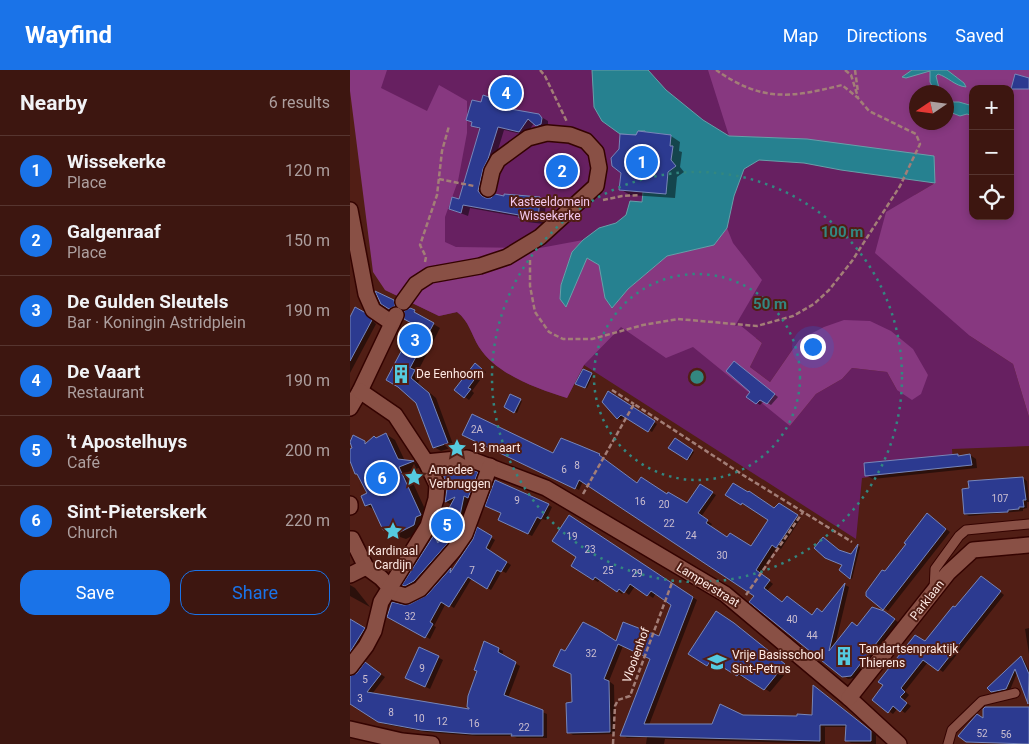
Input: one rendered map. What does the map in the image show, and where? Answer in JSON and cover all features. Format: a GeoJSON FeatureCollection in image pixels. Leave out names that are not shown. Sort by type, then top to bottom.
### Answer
{"type":"FeatureCollection","features":[{"type":"Feature","properties":{"kind":"street"},"geometry":{"type":"LineString","coordinates":[[350,408],[397,313],[416,284],[430,275],[480,266],[507,257],[540,237],[596,186],[599,168],[596,152],[586,141],[570,136],[547,133],[528,138],[498,160],[484,188]]}},
{"type":"Feature","properties":{"kind":"street"},"geometry":{"type":"LineString","coordinates":[[350,210],[352,233],[366,294],[373,310],[397,313]]}},
{"type":"Feature","properties":{"kind":"street"},"geometry":{"type":"LineString","coordinates":[[350,667],[374,631],[381,602],[428,526],[434,510],[437,486],[426,462],[395,415],[360,391]]}},
{"type":"Feature","properties":{"kind":"street","name":"Lamperstraat"},"geometry":{"type":"LineString","coordinates":[[426,462],[467,458],[546,488],[726,594],[849,698],[899,744]]}},
{"type":"Feature","properties":{"kind":"street"},"geometry":{"type":"LineString","coordinates":[[350,539],[366,567],[381,578],[395,593],[406,596],[420,589],[454,550],[465,534],[490,466]]}},
{"type":"Feature","properties":{"kind":"street","name":"Parklaan"},"geometry":{"type":"LineString","coordinates":[[849,698],[948,573],[973,550],[1029,545]]}},
{"type":"Feature","properties":{"kind":"street"},"geometry":{"type":"LineString","coordinates":[[350,576],[366,567]]}},
{"type":"Feature","properties":{"kind":"street"},"geometry":{"type":"LineString","coordinates":[[350,729],[402,741],[432,744]]}},
{"type":"Feature","properties":{"kind":"lane"},"geometry":{"type":"LineString","coordinates":[[934,591],[934,569],[959,536],[966,530],[1029,524]]}},
{"type":"Feature","properties":{"kind":"lane"},"geometry":{"type":"LineString","coordinates":[[948,744],[952,730],[982,701],[1015,693]]}},
{"type":"Feature","properties":{"kind":"path"},"geometry":{"type":"LineString","coordinates":[[540,70],[545,76],[568,124],[570,136]]}},
{"type":"Feature","properties":{"kind":"path"},"geometry":{"type":"LineString","coordinates":[[530,243],[530,286],[535,312],[549,332],[564,339],[592,339],[643,325],[678,319],[757,326],[793,316],[814,304],[829,290],[852,261],[900,186],[920,144],[916,134],[869,112],[858,98],[842,84],[809,93],[784,95],[756,92],[734,82],[716,70]]}},
{"type":"Feature","properties":{"kind":"path"},"geometry":{"type":"LineString","coordinates":[[845,70],[851,75],[858,98]]}},
{"type":"Feature","properties":{"kind":"path"},"geometry":{"type":"LineString","coordinates":[[855,70],[858,98]]}},
{"type":"Feature","properties":{"kind":"path"},"geometry":{"type":"LineString","coordinates":[[421,280],[426,257],[420,245],[437,195],[442,151],[450,126]]}},
{"type":"Feature","properties":{"kind":"path"},"geometry":{"type":"LineString","coordinates":[[439,179],[484,188]]}},
{"type":"Feature","properties":{"kind":"path"},"geometry":{"type":"LineString","coordinates":[[603,200],[622,196],[640,196]]}},
{"type":"Feature","properties":{"kind":"path"},"geometry":{"type":"LineString","coordinates":[[612,390],[743,475],[852,542]]}},
{"type":"Feature","properties":{"kind":"path"},"geometry":{"type":"LineString","coordinates":[[576,506],[634,404]]}},
{"type":"Feature","properties":{"kind":"path"},"geometry":{"type":"LineString","coordinates":[[739,604],[803,512]]}},
{"type":"Feature","properties":{"kind":"path","name":"Vlooienhof"},"geometry":{"type":"LineString","coordinates":[[613,744],[615,706],[618,700],[630,696],[678,566]]}},
{"type":"Feature","properties":{"kind":"green space","name":"Kasteeldomein Wissekerke"},"geometry":{"type":"Polygon","coordinates":[[[350,70],[868,70],[909,114],[909,130],[945,130],[935,183],[915,195],[970,336],[1013,364],[1029,417],[1029,446],[952,449],[953,465],[862,478],[856,539],[584,365],[567,398],[543,390],[506,373],[486,357],[467,324],[457,312],[439,316],[385,290],[350,70]],[[756,338],[722,343],[790,426],[816,394],[842,379],[852,368],[887,372],[897,390],[928,375],[799,340],[770,382],[750,367],[762,343],[756,338]]]}},
{"type":"Feature","properties":{"kind":"shaded area"},"geometry":{"type":"Polygon","coordinates":[[[350,70],[387,70],[381,88],[427,111],[439,85],[467,101],[467,133],[458,181],[445,217],[445,242],[456,247],[540,248],[583,240],[572,252],[561,285],[587,258],[600,264],[605,298],[612,308],[628,289],[667,256],[714,245],[727,228],[733,243],[762,280],[735,326],[740,325],[762,343],[750,367],[770,382],[799,340],[824,327],[844,320],[870,321],[891,331],[913,349],[928,375],[921,394],[912,400],[897,390],[887,372],[852,368],[842,379],[816,394],[790,426],[693,347],[666,358],[621,327],[584,365],[567,398],[530,385],[506,373],[486,357],[467,324],[457,312],[439,316],[385,290],[373,272],[350,91],[350,70]]]}},
{"type":"Feature","properties":{"kind":"shaded area"},"geometry":{"type":"Polygon","coordinates":[[[708,70],[1029,70],[1029,417],[1013,364],[970,336],[875,253],[886,212],[935,183],[846,145],[807,139],[729,136],[708,70]]]}},
{"type":"Feature","properties":{"kind":"water"},"geometry":{"type":"Polygon","coordinates":[[[592,70],[648,70],[666,90],[703,120],[729,136],[807,139],[934,156],[935,183],[804,163],[759,160],[744,169],[734,196],[727,228],[714,245],[667,256],[628,289],[612,308],[605,298],[599,265],[587,258],[566,307],[560,299],[561,285],[572,252],[583,240],[599,228],[616,223],[626,215],[630,201],[642,202],[643,192],[666,174],[673,146],[670,146],[671,135],[646,135],[645,131],[638,131],[636,135],[620,134],[602,121],[594,107],[592,70]]]}},
{"type":"Feature","properties":{"kind":"water"},"geometry":{"type":"Polygon","coordinates":[[[912,70],[947,70],[964,83],[966,87],[958,85],[938,74],[936,76],[938,85],[932,85],[930,71],[906,78],[902,77],[912,70]]]}},
{"type":"Feature","properties":{"kind":"water"},"geometry":{"type":"Polygon","coordinates":[[[954,102],[969,105],[969,115],[960,116],[954,114],[954,102]]]}},
{"type":"Feature","properties":{"kind":"building"},"geometry":{"type":"Polygon","coordinates":[[[1015,74],[1029,78],[1029,89],[1014,89],[1014,85],[1012,85],[1015,74]]]}},
{"type":"Feature","properties":{"kind":"building"},"geometry":{"type":"Polygon","coordinates":[[[483,95],[501,101],[499,107],[539,114],[542,118],[541,124],[536,126],[528,119],[519,132],[498,127],[483,169],[478,191],[486,198],[491,198],[495,194],[540,197],[538,220],[519,218],[519,215],[463,205],[461,213],[449,209],[452,197],[459,199],[480,128],[471,126],[472,122],[466,120],[472,100],[481,102],[483,95]]]}},
{"type":"Feature","properties":{"kind":"building"},"geometry":{"type":"Polygon","coordinates":[[[638,131],[671,135],[670,146],[673,146],[671,160],[676,166],[668,172],[666,194],[619,190],[621,173],[612,166],[611,158],[619,149],[620,134],[636,135],[638,131]]]}},
{"type":"Feature","properties":{"kind":"building"},"geometry":{"type":"Polygon","coordinates":[[[375,291],[394,300],[395,306],[389,309],[381,304],[375,291]]]}},
{"type":"Feature","properties":{"kind":"building"},"geometry":{"type":"Polygon","coordinates":[[[355,307],[372,320],[350,361],[350,317],[355,307]]]}},
{"type":"Feature","properties":{"kind":"building"},"geometry":{"type":"Polygon","coordinates":[[[410,308],[434,323],[410,368],[415,370],[411,378],[429,393],[448,443],[433,448],[416,403],[398,387],[386,380],[415,325],[404,319],[404,311],[410,308]]]}},
{"type":"Feature","properties":{"kind":"building"},"geometry":{"type":"Polygon","coordinates":[[[734,361],[775,394],[767,404],[760,400],[756,404],[746,397],[750,392],[726,371],[734,361]]]}},
{"type":"Feature","properties":{"kind":"building"},"geometry":{"type":"Polygon","coordinates":[[[475,363],[482,369],[468,388],[471,389],[464,398],[454,390],[475,363]]]}},
{"type":"Feature","properties":{"kind":"building"},"geometry":{"type":"Polygon","coordinates":[[[583,369],[592,373],[585,388],[575,384],[583,369]]]}},
{"type":"Feature","properties":{"kind":"building"},"geometry":{"type":"Polygon","coordinates":[[[608,391],[655,421],[648,432],[621,415],[617,419],[602,402],[608,391]]]}},
{"type":"Feature","properties":{"kind":"building"},"geometry":{"type":"Polygon","coordinates":[[[510,394],[521,399],[514,413],[504,407],[510,394]]]}},
{"type":"Feature","properties":{"kind":"building"},"geometry":{"type":"Polygon","coordinates":[[[472,414],[553,453],[561,438],[581,446],[600,454],[637,483],[641,477],[667,494],[668,492],[687,503],[700,484],[713,492],[698,513],[708,520],[706,523],[727,537],[730,533],[751,546],[768,520],[742,503],[741,505],[725,495],[733,483],[774,508],[779,503],[798,515],[776,548],[772,545],[756,570],[770,580],[764,588],[782,602],[787,596],[812,615],[817,608],[822,612],[845,583],[829,651],[852,622],[857,626],[872,607],[884,611],[895,619],[851,676],[842,677],[749,602],[754,596],[579,480],[575,489],[462,435],[472,414]]]}},
{"type":"Feature","properties":{"kind":"building"},"geometry":{"type":"Polygon","coordinates":[[[386,433],[398,459],[414,461],[399,467],[421,515],[416,517],[414,525],[396,534],[383,530],[371,504],[365,506],[361,496],[367,493],[357,474],[355,474],[350,461],[350,449],[352,448],[350,442],[353,435],[365,441],[365,444],[374,436],[376,438],[386,433]]]}},
{"type":"Feature","properties":{"kind":"building"},"geometry":{"type":"Polygon","coordinates":[[[675,438],[693,450],[687,460],[668,448],[675,438]]]}},
{"type":"Feature","properties":{"kind":"building"},"geometry":{"type":"Polygon","coordinates":[[[958,454],[958,456],[970,454],[972,465],[865,476],[864,463],[958,454]]]}},
{"type":"Feature","properties":{"kind":"building"},"geometry":{"type":"Polygon","coordinates":[[[466,468],[478,472],[468,498],[464,496],[457,530],[414,581],[405,586],[402,585],[434,535],[438,543],[441,523],[455,497],[445,502],[447,489],[444,474],[448,469],[466,468]]]}},
{"type":"Feature","properties":{"kind":"building"},"geometry":{"type":"Polygon","coordinates":[[[1023,477],[1026,500],[1023,500],[1024,507],[1008,510],[1008,512],[964,514],[962,489],[969,488],[968,481],[1023,477]]]}},
{"type":"Feature","properties":{"kind":"building"},"geometry":{"type":"Polygon","coordinates":[[[495,480],[549,504],[541,519],[537,517],[528,534],[498,520],[501,513],[485,506],[495,480]]]}},
{"type":"Feature","properties":{"kind":"building"},"geometry":{"type":"Polygon","coordinates":[[[927,513],[946,529],[883,610],[866,596],[866,592],[882,570],[885,571],[906,544],[904,543],[927,513]]]}},
{"type":"Feature","properties":{"kind":"building"},"geometry":{"type":"Polygon","coordinates":[[[569,515],[693,597],[644,724],[712,724],[720,704],[743,715],[812,715],[813,685],[871,731],[871,741],[845,741],[846,725],[820,725],[820,741],[620,736],[650,659],[618,644],[604,679],[609,681],[610,732],[567,733],[566,703],[572,702],[571,674],[553,666],[561,649],[565,651],[583,622],[616,641],[623,622],[659,636],[671,605],[651,591],[647,596],[630,584],[624,593],[619,589],[617,592],[595,577],[593,580],[571,566],[576,557],[552,541],[569,515]]]}},
{"type":"Feature","properties":{"kind":"building"},"geometry":{"type":"Polygon","coordinates":[[[477,527],[492,536],[486,548],[507,562],[501,572],[497,570],[487,589],[468,577],[449,607],[441,602],[430,622],[433,624],[425,638],[387,617],[392,602],[404,605],[410,604],[427,595],[451,568],[450,573],[473,539],[477,527]]]}},
{"type":"Feature","properties":{"kind":"building"},"geometry":{"type":"Polygon","coordinates":[[[823,537],[839,550],[851,554],[858,544],[850,579],[839,570],[842,565],[825,558],[814,548],[823,537]]]}},
{"type":"Feature","properties":{"kind":"building"},"geometry":{"type":"Polygon","coordinates":[[[981,576],[1001,591],[938,671],[923,660],[901,688],[905,692],[900,697],[907,703],[900,712],[893,706],[888,713],[872,700],[883,685],[878,682],[915,635],[925,641],[953,606],[955,607],[981,576]]]}},
{"type":"Feature","properties":{"kind":"building"},"geometry":{"type":"Polygon","coordinates":[[[716,611],[785,664],[764,690],[739,674],[737,676],[711,660],[707,666],[688,654],[716,611]]]}},
{"type":"Feature","properties":{"kind":"building"},"geometry":{"type":"Polygon","coordinates":[[[350,619],[365,628],[350,652],[350,619]]]}},
{"type":"Feature","properties":{"kind":"building"},"geometry":{"type":"Polygon","coordinates":[[[484,641],[499,648],[498,652],[516,662],[504,695],[543,710],[543,736],[511,736],[512,734],[472,734],[421,730],[378,722],[350,704],[350,676],[357,673],[365,662],[381,674],[367,692],[469,709],[467,707],[468,696],[477,671],[474,670],[484,641]]]}},
{"type":"Feature","properties":{"kind":"building"},"geometry":{"type":"Polygon","coordinates":[[[419,647],[439,656],[425,687],[405,678],[419,647]]]}},
{"type":"Feature","properties":{"kind":"building"},"geometry":{"type":"Polygon","coordinates":[[[1021,656],[1029,674],[1028,704],[1015,669],[1006,689],[991,692],[987,688],[1021,656]]]}},
{"type":"Feature","properties":{"kind":"building"},"geometry":{"type":"Polygon","coordinates":[[[985,707],[1029,707],[1029,744],[966,742],[958,736],[977,714],[983,718],[983,709],[985,707]]]}},
{"type":"Feature","properties":{"kind":"place","name":"De Vaart"},"geometry":{"type":"Point","coordinates":[506,93]}},
{"type":"Feature","properties":{"kind":"place","name":"Wissekerke"},"geometry":{"type":"Point","coordinates":[642,162]}},
{"type":"Feature","properties":{"kind":"place","name":"Galgenraaf"},"geometry":{"type":"Point","coordinates":[562,171]}},
{"type":"Feature","properties":{"kind":"place","name":"De Gulden Sleutels"},"geometry":{"type":"Point","coordinates":[415,340]}},
{"type":"Feature","properties":{"kind":"place","name":"De Eenhoorn"},"geometry":{"type":"Point","coordinates":[401,374]}},
{"type":"Feature","properties":{"kind":"place","name":"13 maart"},"geometry":{"type":"Point","coordinates":[457,448]}},
{"type":"Feature","properties":{"kind":"place","name":"Amedee Verbruggen"},"geometry":{"type":"Point","coordinates":[414,477]}},
{"type":"Feature","properties":{"kind":"place","name":"Sint-Pieterskerk"},"geometry":{"type":"Point","coordinates":[382,478]}},
{"type":"Feature","properties":{"kind":"place","name":"'t Apostelhuys"},"geometry":{"type":"Point","coordinates":[447,525]}},
{"type":"Feature","properties":{"kind":"place","name":"Kardinaal Cardijn"},"geometry":{"type":"Point","coordinates":[393,531]}},
{"type":"Feature","properties":{"kind":"place","name":"Tandartsenpraktijk Thierens"},"geometry":{"type":"Point","coordinates":[844,656]}},
{"type":"Feature","properties":{"kind":"place","name":"Vrije Basisschool Sint-Petrus"},"geometry":{"type":"Point","coordinates":[717,662]}}]}
